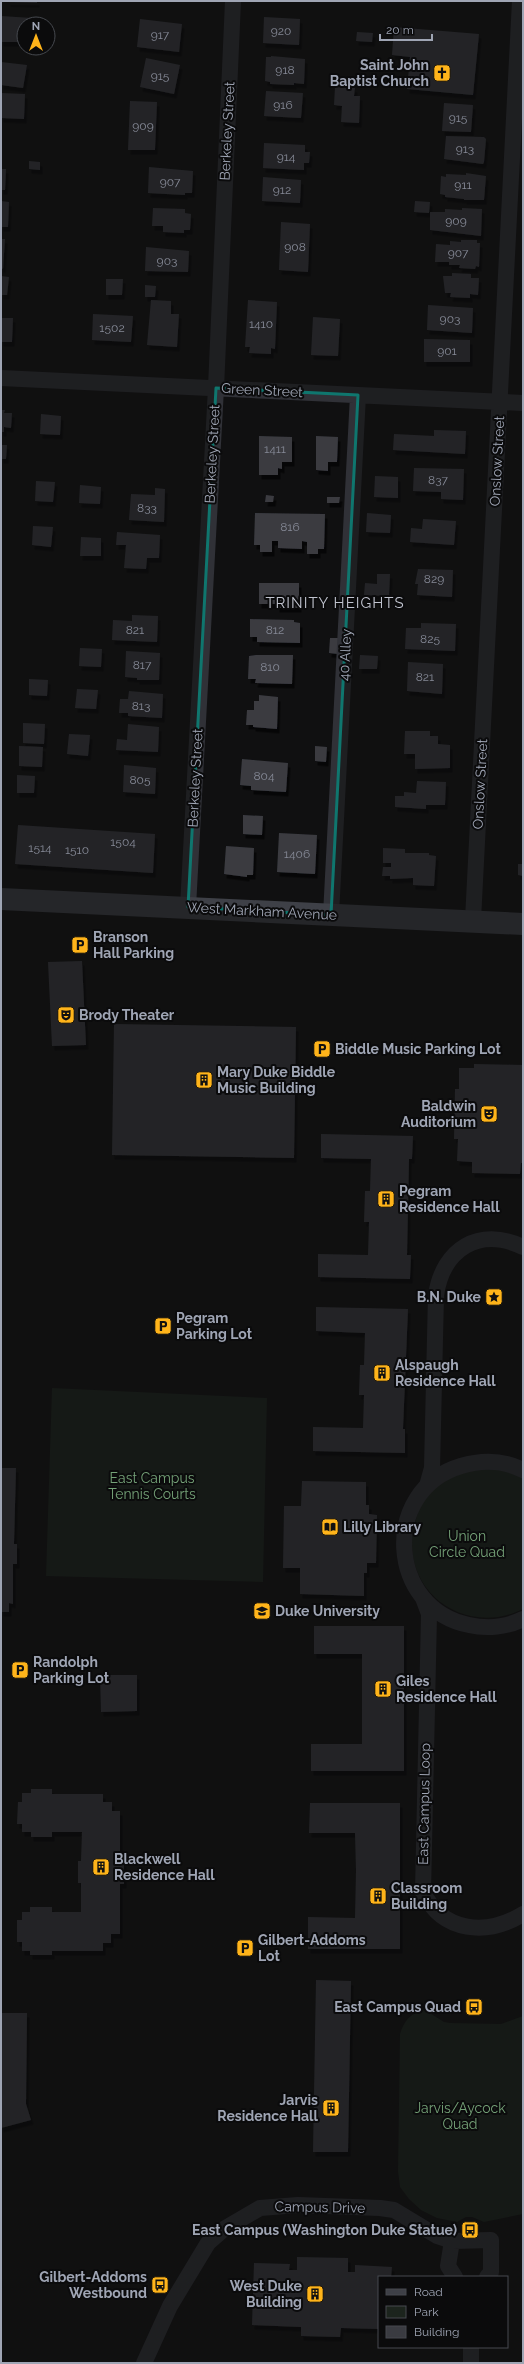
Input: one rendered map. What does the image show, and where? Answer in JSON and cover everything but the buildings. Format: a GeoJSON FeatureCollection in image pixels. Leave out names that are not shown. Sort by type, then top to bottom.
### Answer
{"type":"FeatureCollection","features":[{"type":"Feature","properties":{"kind":"street","name":"Berkeley Street"},"geometry":{"type":"LineString","coordinates":[[188,907],[216,388],[233,1]]}},
{"type":"Feature","properties":{"kind":"street","name":"Onslow Street"},"geometry":{"type":"LineString","coordinates":[[473,920],[520,1]]}},
{"type":"Feature","properties":{"kind":"street","name":"Green Street"},"geometry":{"type":"LineString","coordinates":[[1,378],[523,403]]}},
{"type":"Feature","properties":{"kind":"street","name":"40 Alley"},"geometry":{"type":"LineString","coordinates":[[331,915],[358,395]]}},
{"type":"Feature","properties":{"kind":"street","name":"West Markham Avenue"},"geometry":{"type":"LineString","coordinates":[[1,899],[331,915],[473,920],[523,924]]}},
{"type":"Feature","properties":{"kind":"street"},"geometry":{"type":"LineString","coordinates":[[523,1247],[513,1242],[493,1238],[476,1241],[452,1255],[443,1266],[438,1280],[436,1295],[432,1468],[427,1486],[412,1508],[404,1540],[407,1567],[411,1579],[424,1598],[440,1613],[465,1624],[490,1627],[508,1625],[523,1619]]}},
{"type":"Feature","properties":{"kind":"street"},"geometry":{"type":"LineString","coordinates":[[427,1486],[444,1474],[470,1463],[498,1462],[523,1470]]}},
{"type":"Feature","properties":{"kind":"street","name":"East Campus Loop"},"geometry":{"type":"LineString","coordinates":[[424,1598],[429,1614],[423,1892],[429,1905],[439,1915],[462,1926],[494,1928],[523,1914]]}},
{"type":"Feature","properties":{"kind":"street","name":"Campus Drive"},"geometry":{"type":"LineString","coordinates":[[144,2363],[170,2306],[208,2243],[224,2229],[260,2208],[305,2205],[355,2206],[394,2210],[437,2236],[452,2241]]}},
{"type":"Feature","properties":{"kind":"street"},"geometry":{"type":"LineString","coordinates":[[454,2276],[448,2266],[452,2241],[491,2240],[491,2272],[488,2276]]}},
{"type":"Feature","properties":{"kind":"street"},"geometry":{"type":"LineString","coordinates":[[471,2348],[471,2363]]}},
{"type":"Feature","properties":{"kind":"highlighted area"},"geometry":{"type":"Polygon","coordinates":[[[216,388],[358,395],[331,915],[188,907],[216,388]]]}},
{"type":"Feature","properties":{"kind":"green space","name":"East Campus Tennis Courts"},"geometry":{"type":"Polygon","coordinates":[[[52,1388],[267,1398],[263,1582],[46,1576],[52,1388]]]}},
{"type":"Feature","properties":{"kind":"green space","name":"Union Circle Quad"},"geometry":{"type":"Polygon","coordinates":[[[475,1469],[507,1469],[523,1475],[523,1609],[500,1617],[478,1617],[458,1612],[440,1602],[425,1587],[416,1568],[412,1547],[417,1516],[421,1505],[432,1490],[456,1473],[463,1470],[475,1469]]]}},
{"type":"Feature","properties":{"kind":"green space","name":"Jarvis/Aycock Quad"},"geometry":{"type":"Polygon","coordinates":[[[425,2010],[444,2022],[450,2023],[501,2024],[523,2016],[523,2214],[484,2222],[472,2217],[466,2217],[457,2222],[437,2218],[421,2210],[409,2199],[400,2187],[398,2171],[400,2034],[403,2025],[408,2018],[415,2013],[425,2010]]]}},
{"type":"Feature","properties":{"kind":"place","name":"Saint John Baptist Church"},"geometry":{"type":"Point","coordinates":[442,73]}},
{"type":"Feature","properties":{"kind":"place","name":"Branson Hall Parking"},"geometry":{"type":"Point","coordinates":[80,945]}},
{"type":"Feature","properties":{"kind":"place","name":"Brody Theater"},"geometry":{"type":"Point","coordinates":[66,1015]}},
{"type":"Feature","properties":{"kind":"place","name":"Biddle Music Parking Lot"},"geometry":{"type":"Point","coordinates":[322,1049]}},
{"type":"Feature","properties":{"kind":"place","name":"Mary Duke Biddle Music Building"},"geometry":{"type":"Point","coordinates":[204,1080]}},
{"type":"Feature","properties":{"kind":"place","name":"Baldwin Auditorium"},"geometry":{"type":"Point","coordinates":[489,1114]}},
{"type":"Feature","properties":{"kind":"place","name":"Pegram Residence Hall"},"geometry":{"type":"Point","coordinates":[386,1199]}},
{"type":"Feature","properties":{"kind":"place","name":"B.N. Duke"},"geometry":{"type":"Point","coordinates":[494,1297]}},
{"type":"Feature","properties":{"kind":"place","name":"Pegram Parking Lot"},"geometry":{"type":"Point","coordinates":[163,1326]}},
{"type":"Feature","properties":{"kind":"place","name":"Alspaugh Residence Hall"},"geometry":{"type":"Point","coordinates":[382,1373]}},
{"type":"Feature","properties":{"kind":"place","name":"Lilly Library"},"geometry":{"type":"Point","coordinates":[330,1527]}},
{"type":"Feature","properties":{"kind":"place","name":"Duke University"},"geometry":{"type":"Point","coordinates":[262,1611]}},
{"type":"Feature","properties":{"kind":"place","name":"Randolph Parking Lot"},"geometry":{"type":"Point","coordinates":[20,1670]}},
{"type":"Feature","properties":{"kind":"place","name":"Giles Residence Hall"},"geometry":{"type":"Point","coordinates":[383,1689]}},
{"type":"Feature","properties":{"kind":"place","name":"Blackwell Residence Hall"},"geometry":{"type":"Point","coordinates":[101,1867]}},
{"type":"Feature","properties":{"kind":"place","name":"Classroom Building"},"geometry":{"type":"Point","coordinates":[378,1896]}},
{"type":"Feature","properties":{"kind":"place","name":"Gilbert-Addoms Lot"},"geometry":{"type":"Point","coordinates":[245,1948]}},
{"type":"Feature","properties":{"kind":"place","name":"East Campus Quad"},"geometry":{"type":"Point","coordinates":[474,2007]}},
{"type":"Feature","properties":{"kind":"place","name":"Jarvis Residence Hall"},"geometry":{"type":"Point","coordinates":[331,2108]}},
{"type":"Feature","properties":{"kind":"place","name":"East Campus (Washington Duke Statue)"},"geometry":{"type":"Point","coordinates":[470,2230]}},
{"type":"Feature","properties":{"kind":"place","name":"Gilbert-Addoms Westbound"},"geometry":{"type":"Point","coordinates":[160,2285]}},
{"type":"Feature","properties":{"kind":"place","name":"West Duke Building"},"geometry":{"type":"Point","coordinates":[315,2294]}},
{"type":"Feature","properties":{"kind":"district","name":"TRINITY HEIGHTS"},"geometry":{"type":"Point","coordinates":[335,603]}}]}
